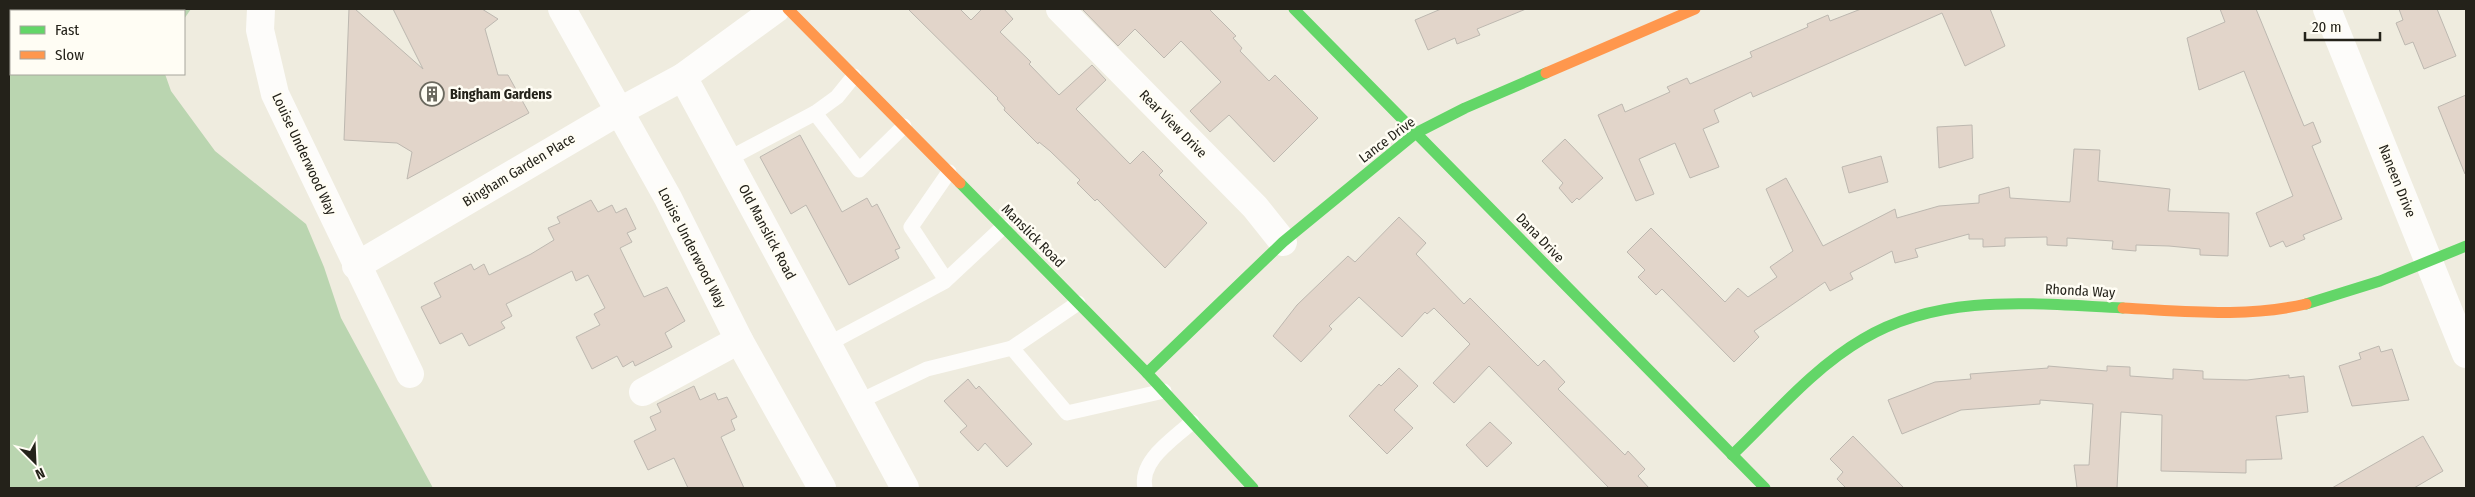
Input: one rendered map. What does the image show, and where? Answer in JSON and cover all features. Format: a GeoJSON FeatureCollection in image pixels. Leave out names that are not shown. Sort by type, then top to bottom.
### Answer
{"type":"FeatureCollection","features":[{"type":"Feature","properties":{"kind":"street","name":"Louise Underwood Way"},"geometry":{"type":"LineString","coordinates":[[261,9],[260,30],[275,94],[356,266],[410,374]]}},
{"type":"Feature","properties":{"kind":"street","name":"Louise Underwood Way"},"geometry":{"type":"LineString","coordinates":[[562,9],[618,112],[668,198],[739,340],[822,488]]}},
{"type":"Feature","properties":{"kind":"street"},"geometry":{"type":"LineString","coordinates":[[684,77],[776,9]]}},
{"type":"Feature","properties":{"kind":"street","name":"Manslick Road"},"geometry":{"type":"LineString","coordinates":[[788,9],[1147,373],[1253,488]]}},
{"type":"Feature","properties":{"kind":"street","name":"Rear View Drive"},"geometry":{"type":"LineString","coordinates":[[1060,9],[1256,207],[1282,242]]}},
{"type":"Feature","properties":{"kind":"street","name":"Dana Drive"},"geometry":{"type":"LineString","coordinates":[[1294,9],[1765,488]]}},
{"type":"Feature","properties":{"kind":"street","name":"Lance Drive"},"geometry":{"type":"LineString","coordinates":[[1147,373],[1282,242],[1416,133],[1465,108],[1695,9]]}},
{"type":"Feature","properties":{"kind":"street","name":"Naneen Drive"},"geometry":{"type":"LineString","coordinates":[[2327,9],[2466,354]]}},
{"type":"Feature","properties":{"kind":"street","name":"Bingham Garden Place"},"geometry":{"type":"LineString","coordinates":[[356,266],[618,112],[684,77]]}},
{"type":"Feature","properties":{"kind":"street","name":"Old Manslick Road"},"geometry":{"type":"LineString","coordinates":[[684,77],[905,488]]}},
{"type":"Feature","properties":{"kind":"street","name":"Rhonda Way"},"geometry":{"type":"LineString","coordinates":[[1732,455],[1835,359],[1863,339],[1891,324],[1925,312],[1947,308],[2021,302],[2231,314],[2262,313],[2322,302],[2429,262],[2466,246]]}},
{"type":"Feature","properties":{"kind":"street"},"geometry":{"type":"LineString","coordinates":[[643,392],[739,340]]}},
{"type":"Feature","properties":{"kind":"lane"},"geometry":{"type":"LineString","coordinates":[[728,159],[815,113],[838,97],[854,76]]}},
{"type":"Feature","properties":{"kind":"lane"},"geometry":{"type":"LineString","coordinates":[[815,113],[859,170],[904,126]]}},
{"type":"Feature","properties":{"kind":"lane"},"geometry":{"type":"LineString","coordinates":[[946,280],[911,227],[949,172]]}},
{"type":"Feature","properties":{"kind":"lane"},"geometry":{"type":"LineString","coordinates":[[828,344],[946,280],[1003,227]]}},
{"type":"Feature","properties":{"kind":"lane"},"geometry":{"type":"LineString","coordinates":[[858,402],[926,369],[1012,348],[1078,303]]}},
{"type":"Feature","properties":{"kind":"lane"},"geometry":{"type":"LineString","coordinates":[[1012,348],[1067,414],[1164,391]]}},
{"type":"Feature","properties":{"kind":"lane"},"geometry":{"type":"LineString","coordinates":[[1145,488],[1144,481],[1147,468],[1155,455],[1192,422]]}},
{"type":"Feature","properties":{"kind":"green space"},"geometry":{"type":"Polygon","coordinates":[[[9,9],[191,9],[185,18],[185,10],[10,10],[10,75],[165,75],[171,91],[215,151],[306,224],[324,267],[341,318],[433,488],[9,488],[9,9]]]}},
{"type":"Feature","properties":{"kind":"building","name":"Bingham Gardens"},"geometry":{"type":"Polygon","coordinates":[[[349,9],[355,9],[423,69],[393,9],[482,9],[498,19],[485,29],[498,75],[508,75],[529,113],[407,179],[412,152],[397,143],[344,140],[349,9]]]}},
{"type":"Feature","properties":{"kind":"building"},"geometry":{"type":"Polygon","coordinates":[[[908,9],[960,9],[971,20],[982,9],[1004,9],[1013,19],[1000,32],[1031,62],[1029,64],[1059,95],[1092,65],[1106,80],[1076,109],[1130,164],[1143,151],[1163,171],[1159,175],[1207,223],[1165,268],[1097,199],[1095,201],[1077,183],[1080,180],[1050,151],[1039,142],[1038,144],[1004,110],[1005,108],[998,98],[908,9]]]}},
{"type":"Feature","properties":{"kind":"building"},"geometry":{"type":"Polygon","coordinates":[[[1082,9],[1209,9],[1236,36],[1233,38],[1242,48],[1240,51],[1269,81],[1275,75],[1318,118],[1274,162],[1229,115],[1210,132],[1190,111],[1221,82],[1181,41],[1164,58],[1135,29],[1118,46],[1082,9]]]}},
{"type":"Feature","properties":{"kind":"building"},"geometry":{"type":"Polygon","coordinates":[[[1441,9],[1526,9],[1477,29],[1480,35],[1457,44],[1455,38],[1428,50],[1415,20],[1441,9]]]}},
{"type":"Feature","properties":{"kind":"building"},"geometry":{"type":"Polygon","coordinates":[[[1861,9],[1990,9],[2005,46],[1965,66],[1942,13],[1753,97],[1751,92],[1714,110],[1719,122],[1703,129],[1719,167],[1690,178],[1675,143],[1639,159],[1654,194],[1636,201],[1598,115],[1622,104],[1625,112],[1670,92],[1667,87],[1687,78],[1690,84],[1752,57],[1750,52],[1808,27],[1807,24],[1828,15],[1830,21],[1861,9]]]}},
{"type":"Feature","properties":{"kind":"building"},"geometry":{"type":"Polygon","coordinates":[[[2220,9],[2256,9],[2304,126],[2313,122],[2321,142],[2312,146],[2342,219],[2303,235],[2305,239],[2286,247],[2283,241],[2270,247],[2256,213],[2293,196],[2244,71],[2199,90],[2187,38],[2225,22],[2220,9]]]}},
{"type":"Feature","properties":{"kind":"building"},"geometry":{"type":"Polygon","coordinates":[[[2399,9],[2437,9],[2456,56],[2424,69],[2413,42],[2405,45],[2396,23],[2403,20],[2399,9]]]}},
{"type":"Feature","properties":{"kind":"building"},"geometry":{"type":"Polygon","coordinates":[[[2466,95],[2466,174],[2465,174],[2438,107],[2466,95]]]}},
{"type":"Feature","properties":{"kind":"building"},"geometry":{"type":"Polygon","coordinates":[[[1972,125],[1973,158],[1939,168],[1937,127],[1972,125]]]}},
{"type":"Feature","properties":{"kind":"building"},"geometry":{"type":"Polygon","coordinates":[[[800,135],[842,212],[867,198],[872,207],[877,204],[900,248],[895,250],[899,258],[849,285],[806,205],[791,214],[760,157],[800,135]]]}},
{"type":"Feature","properties":{"kind":"building"},"geometry":{"type":"Polygon","coordinates":[[[1565,139],[1603,178],[1579,200],[1577,198],[1572,203],[1559,188],[1563,183],[1542,161],[1565,139]]]}},
{"type":"Feature","properties":{"kind":"building"},"geometry":{"type":"Polygon","coordinates":[[[2074,149],[2100,150],[2098,181],[2170,189],[2168,211],[2229,213],[2228,256],[2200,255],[2200,249],[2169,246],[2136,245],[2136,251],[2112,249],[2113,241],[2067,238],[2067,246],[2047,245],[2047,237],[2005,238],[2005,246],[1983,247],[1983,239],[1969,239],[1969,234],[1915,249],[1918,257],[1895,263],[1892,251],[1850,273],[1853,279],[1830,291],[1825,282],[1754,331],[1759,337],[1734,362],[1662,289],[1656,295],[1638,277],[1645,270],[1627,252],[1651,228],[1725,302],[1738,288],[1748,297],[1777,277],[1770,267],[1793,251],[1766,189],[1786,178],[1823,246],[1895,209],[1897,218],[1939,206],[1979,203],[1979,195],[2009,187],[2010,198],[2070,202],[2074,149]]]}},
{"type":"Feature","properties":{"kind":"building"},"geometry":{"type":"Polygon","coordinates":[[[1881,156],[1888,182],[1849,193],[1842,167],[1881,156]]]}},
{"type":"Feature","properties":{"kind":"building"},"geometry":{"type":"Polygon","coordinates":[[[591,200],[598,212],[612,205],[616,213],[626,208],[636,229],[627,233],[632,242],[620,248],[644,297],[667,287],[685,321],[665,333],[672,347],[635,366],[633,361],[623,367],[617,356],[592,369],[576,337],[600,325],[594,314],[605,308],[588,275],[576,281],[572,271],[506,304],[512,316],[501,322],[505,328],[469,346],[462,333],[440,344],[421,307],[441,297],[434,283],[471,264],[474,270],[484,264],[489,275],[531,254],[554,240],[548,228],[560,223],[557,217],[591,200]]]}},
{"type":"Feature","properties":{"kind":"building"},"geometry":{"type":"Polygon","coordinates":[[[1399,217],[1426,243],[1416,254],[1464,304],[1470,298],[1538,366],[1544,360],[1565,382],[1558,389],[1625,455],[1628,451],[1645,469],[1638,476],[1649,488],[1609,488],[1489,366],[1454,403],[1433,383],[1470,344],[1434,308],[1427,314],[1425,312],[1402,337],[1359,297],[1329,326],[1332,329],[1301,362],[1273,336],[1297,305],[1348,256],[1355,262],[1399,217]]]}},
{"type":"Feature","properties":{"kind":"building"},"geometry":{"type":"Polygon","coordinates":[[[2379,346],[2381,352],[2392,349],[2409,400],[2352,406],[2339,366],[2361,359],[2359,353],[2379,346]]]}},
{"type":"Feature","properties":{"kind":"building"},"geometry":{"type":"Polygon","coordinates":[[[2048,366],[2107,371],[2107,366],[2130,367],[2130,376],[2173,379],[2173,369],[2203,371],[2203,379],[2247,380],[2289,375],[2289,378],[2304,376],[2308,412],[2276,416],[2282,459],[2246,460],[2246,473],[2161,471],[2162,415],[2121,412],[2117,488],[2077,488],[2074,465],[2089,465],[2093,404],[2040,400],[2040,404],[1961,410],[1902,434],[1888,400],[1935,382],[1971,379],[1970,374],[2048,368],[2048,366]]]}},
{"type":"Feature","properties":{"kind":"building"},"geometry":{"type":"Polygon","coordinates":[[[1399,368],[1418,386],[1394,410],[1413,428],[1387,454],[1349,416],[1379,384],[1381,386],[1399,368]]]}},
{"type":"Feature","properties":{"kind":"building"},"geometry":{"type":"Polygon","coordinates":[[[968,379],[976,389],[979,386],[1032,444],[1007,467],[985,443],[978,451],[960,432],[967,426],[944,401],[968,379]]]}},
{"type":"Feature","properties":{"kind":"building"},"geometry":{"type":"Polygon","coordinates":[[[694,386],[700,400],[715,393],[718,400],[727,397],[737,417],[731,420],[735,430],[721,437],[744,488],[688,488],[674,458],[648,470],[634,441],[656,430],[650,417],[661,412],[657,404],[694,386]]]}},
{"type":"Feature","properties":{"kind":"building"},"geometry":{"type":"Polygon","coordinates":[[[1490,422],[1512,443],[1487,467],[1466,445],[1490,422]]]}},
{"type":"Feature","properties":{"kind":"building"},"geometry":{"type":"Polygon","coordinates":[[[1853,436],[1904,488],[1846,488],[1837,479],[1843,472],[1830,459],[1853,436]]]}},
{"type":"Feature","properties":{"kind":"building"},"geometry":{"type":"Polygon","coordinates":[[[2423,436],[2443,471],[2414,488],[2332,488],[2423,436]]]}},
{"type":"Feature","properties":{"kind":"traffic: fast"},"geometry":{"type":"LineString","coordinates":[[1294,9],[1765,488]]}},
{"type":"Feature","properties":{"kind":"traffic: fast"},"geometry":{"type":"LineString","coordinates":[[1147,373],[1283,242],[1416,133],[1465,108],[1546,73]]}},
{"type":"Feature","properties":{"kind":"traffic: fast"},"geometry":{"type":"LineString","coordinates":[[960,183],[1147,373],[1253,488]]}},
{"type":"Feature","properties":{"kind":"traffic: fast"},"geometry":{"type":"LineString","coordinates":[[2306,304],[2380,281],[2466,246]]}},
{"type":"Feature","properties":{"kind":"traffic: fast"},"geometry":{"type":"LineString","coordinates":[[1732,455],[1794,393],[1827,364],[1863,339],[1893,324],[1957,307],[1990,304],[2123,308]]}},
{"type":"Feature","properties":{"kind":"traffic: slow"},"geometry":{"type":"LineString","coordinates":[[788,9],[960,183]]}},
{"type":"Feature","properties":{"kind":"traffic: slow"},"geometry":{"type":"LineString","coordinates":[[1546,73],[1695,9]]}},
{"type":"Feature","properties":{"kind":"traffic: slow"},"geometry":{"type":"LineString","coordinates":[[2123,308],[2192,312],[2238,312],[2261,311],[2306,304]]}},
{"type":"Feature","properties":{"kind":"place","name":"Bingham Gardens"},"geometry":{"type":"Point","coordinates":[432,94]}}]}
